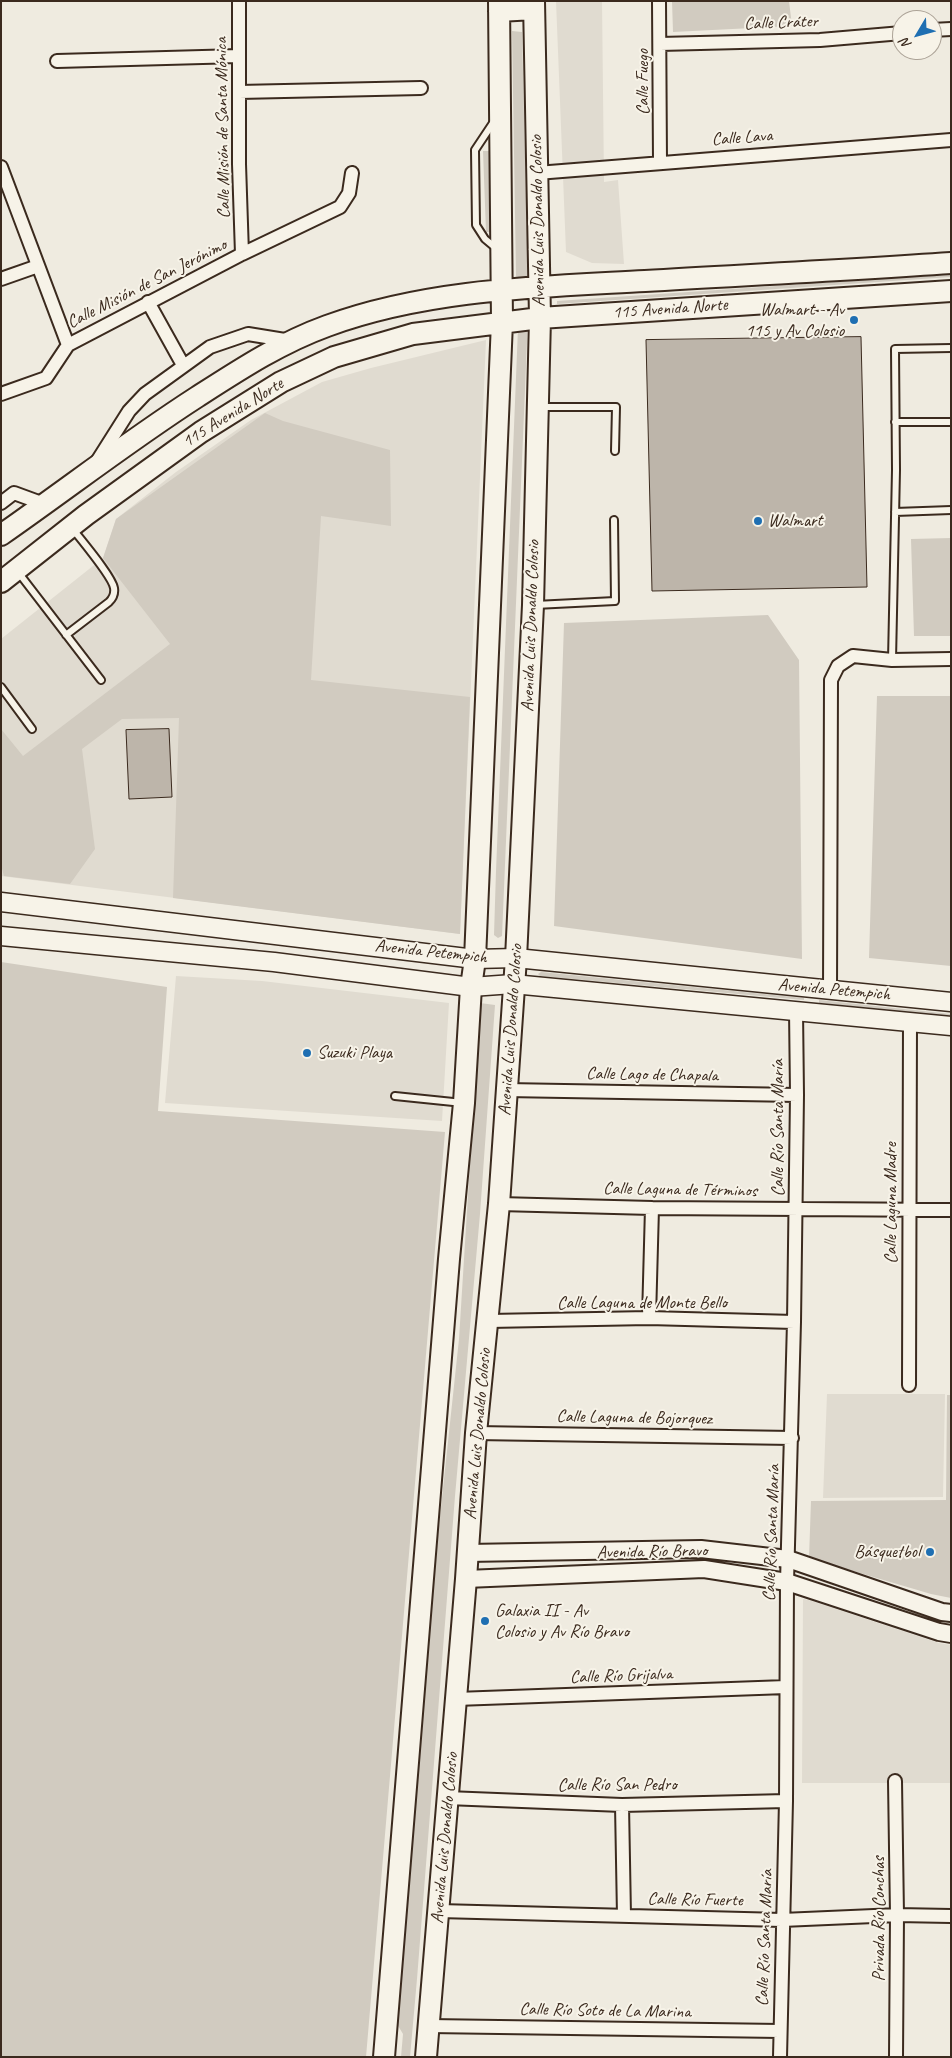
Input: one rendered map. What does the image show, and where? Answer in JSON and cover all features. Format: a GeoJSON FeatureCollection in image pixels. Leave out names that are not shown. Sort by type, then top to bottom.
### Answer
{"type":"FeatureCollection","features":[{"type":"Feature","properties":{"kind":"main road"},"geometry":{"type":"LineString","coordinates":[[499,6],[534,5]]}},
{"type":"Feature","properties":{"kind":"main road","name":"Avenida Luis Donaldo Colosio"},"geometry":{"type":"LineString","coordinates":[[426,2057],[466,1579],[476,1432],[489,1321],[499,1204],[516,958],[533,605],[540,318],[534,5]]}},
{"type":"Feature","properties":{"kind":"main road","name":"Avenida Luis Donaldo Colosio"},"geometry":{"type":"LineString","coordinates":[[384,2057],[449,1259],[464,1103],[471,986],[475,959],[502,322],[499,6]]}},
{"type":"Feature","properties":{"kind":"main road","name":"115 Avenida Norte"},"geometry":{"type":"LineString","coordinates":[[1,535],[144,432],[246,365],[291,341],[327,326],[416,301],[540,287],[951,263]]}},
{"type":"Feature","properties":{"kind":"main road","name":"115 Avenida Norte"},"geometry":{"type":"LineString","coordinates":[[1,582],[71,527],[201,432],[281,382],[334,357],[413,334],[502,322],[951,291]]}},
{"type":"Feature","properties":{"kind":"main road","name":"Avenida Petempich"},"geometry":{"type":"LineString","coordinates":[[1,902],[475,959],[516,958],[951,1002]]}},
{"type":"Feature","properties":{"kind":"main road","name":"Avenida Petempich"},"geometry":{"type":"LineString","coordinates":[[1,936],[274,962],[471,986],[514,984],[951,1026]]}},
{"type":"Feature","properties":{"kind":"street","name":"Calle Misión de Santa Mónica"},"geometry":{"type":"LineString","coordinates":[[239,1],[242,254]]}},
{"type":"Feature","properties":{"kind":"street","name":"Calle Fuego"},"geometry":{"type":"LineString","coordinates":[[659,1],[660,162]]}},
{"type":"Feature","properties":{"kind":"street","name":"Calle Cráter"},"geometry":{"type":"LineString","coordinates":[[660,44],[820,40],[892,34]]}},
{"type":"Feature","properties":{"kind":"street"},"geometry":{"type":"LineString","coordinates":[[57,61],[239,56]]}},
{"type":"Feature","properties":{"kind":"street"},"geometry":{"type":"LineString","coordinates":[[239,92],[421,88]]}},
{"type":"Feature","properties":{"kind":"street","name":"Calle Lava"},"geometry":{"type":"LineString","coordinates":[[537,173],[951,140]]}},
{"type":"Feature","properties":{"kind":"street"},"geometry":{"type":"LineString","coordinates":[[1,167],[68,345],[46,378],[1,394]]}},
{"type":"Feature","properties":{"kind":"street","name":"Calle Misión de San Jerónimo"},"geometry":{"type":"LineString","coordinates":[[68,345],[242,254],[340,207],[349,193],[352,173]]}},
{"type":"Feature","properties":{"kind":"street"},"geometry":{"type":"LineString","coordinates":[[1,279],[38,266]]}},
{"type":"Feature","properties":{"kind":"street"},"geometry":{"type":"LineString","coordinates":[[148,302],[183,365]]}},
{"type":"Feature","properties":{"kind":"street"},"geometry":{"type":"LineString","coordinates":[[92,470],[129,411],[145,394],[210,347],[248,334],[291,341]]}},
{"type":"Feature","properties":{"kind":"street"},"geometry":{"type":"LineString","coordinates":[[1,503],[14,493],[44,504]]}},
{"type":"Feature","properties":{"kind":"street"},"geometry":{"type":"LineString","coordinates":[[830,991],[831,680],[838,666],[853,656],[892,660],[951,659]]}},
{"type":"Feature","properties":{"kind":"street","name":"Calle Río Santa María"},"geometry":{"type":"LineString","coordinates":[[780,2057],[786,1800],[787,1582],[794,1322],[797,1095],[796,1010]]}},
{"type":"Feature","properties":{"kind":"street","name":"Calle Laguna Madre"},"geometry":{"type":"LineString","coordinates":[[909,1385],[910,1022]]}},
{"type":"Feature","properties":{"kind":"street","name":"Calle Lago de Chapala"},"geometry":{"type":"LineString","coordinates":[[506,1090],[797,1095]]}},
{"type":"Feature","properties":{"kind":"street","name":"Calle Laguna de Términos"},"geometry":{"type":"LineString","coordinates":[[499,1204],[652,1208],[951,1210]]}},
{"type":"Feature","properties":{"kind":"street"},"geometry":{"type":"LineString","coordinates":[[649,1318],[652,1208]]}},
{"type":"Feature","properties":{"kind":"street","name":"Calle Laguna de Monte Bello"},"geometry":{"type":"LineString","coordinates":[[489,1321],[649,1318],[794,1322]]}},
{"type":"Feature","properties":{"kind":"street","name":"Calle Laguna de Bojorquez"},"geometry":{"type":"LineString","coordinates":[[476,1432],[792,1438]]}},
{"type":"Feature","properties":{"kind":"street","name":"Avenida Río Bravo"},"geometry":{"type":"LineString","coordinates":[[468,1553],[700,1548],[788,1559],[942,1612],[951,1613]]}},
{"type":"Feature","properties":{"kind":"street","name":"Avenida Río Bravo"},"geometry":{"type":"LineString","coordinates":[[466,1579],[704,1569],[787,1582],[939,1632],[951,1634]]}},
{"type":"Feature","properties":{"kind":"street","name":"Calle Río Grijalva"},"geometry":{"type":"LineString","coordinates":[[456,1699],[786,1688]]}},
{"type":"Feature","properties":{"kind":"street","name":"Privada Río Conchas"},"geometry":{"type":"LineString","coordinates":[[895,1781],[897,1915],[896,2057]]}},
{"type":"Feature","properties":{"kind":"street","name":"Calle Río San Pedro"},"geometry":{"type":"LineString","coordinates":[[447,1798],[622,1805],[786,1800]]}},
{"type":"Feature","properties":{"kind":"street"},"geometry":{"type":"LineString","coordinates":[[622,1805],[624,1916]]}},
{"type":"Feature","properties":{"kind":"street","name":"Calle Río Fuerte"},"geometry":{"type":"LineString","coordinates":[[439,1911],[782,1920],[897,1915],[951,1916]]}},
{"type":"Feature","properties":{"kind":"street","name":"Calle Río Soto de La Marina"},"geometry":{"type":"LineString","coordinates":[[429,2026],[780,2031]]}},
{"type":"Feature","properties":{"kind":"lane"},"geometry":{"type":"LineString","coordinates":[[892,660],[896,470],[894,349],[951,348]]}},
{"type":"Feature","properties":{"kind":"lane"},"geometry":{"type":"LineString","coordinates":[[537,407],[616,407],[615,451]]}},
{"type":"Feature","properties":{"kind":"lane"},"geometry":{"type":"LineString","coordinates":[[895,422],[951,422]]}},
{"type":"Feature","properties":{"kind":"lane"},"geometry":{"type":"LineString","coordinates":[[895,512],[951,510]]}},
{"type":"Feature","properties":{"kind":"lane"},"geometry":{"type":"LineString","coordinates":[[533,605],[615,601],[614,520]]}},
{"type":"Feature","properties":{"kind":"lane"},"geometry":{"type":"LineString","coordinates":[[66,635],[109,602],[113,597],[114,591],[111,580],[71,527]]}},
{"type":"Feature","properties":{"kind":"lane"},"geometry":{"type":"LineString","coordinates":[[17,570],[101,680]]}},
{"type":"Feature","properties":{"kind":"lane"},"geometry":{"type":"LineString","coordinates":[[1,687],[32,729]]}},
{"type":"Feature","properties":{"kind":"lane"},"geometry":{"type":"LineString","coordinates":[[395,1096],[464,1103]]}},
{"type":"Feature","properties":{"kind":"shaded area"},"geometry":{"type":"Polygon","coordinates":[[[556,1],[602,1],[604,182],[618,180],[624,264],[592,263],[566,252],[556,1]]]}},
{"type":"Feature","properties":{"kind":"shaded area"},"geometry":{"type":"Polygon","coordinates":[[[672,1],[789,1],[792,26],[673,32],[672,1]]]}},
{"type":"Feature","properties":{"kind":"shaded area"},"geometry":{"type":"Polygon","coordinates":[[[512,31],[522,32],[528,281],[517,281],[516,275],[512,31]]]}},
{"type":"Feature","properties":{"kind":"shaded area"},"geometry":{"type":"Polygon","coordinates":[[[483,151],[489,151],[492,232],[486,232],[483,151]]]}},
{"type":"Feature","properties":{"kind":"shaded area"},"geometry":{"type":"Polygon","coordinates":[[[951,274],[951,277],[557,304],[557,301],[951,274]]]}},
{"type":"Feature","properties":{"kind":"shaded area"},"geometry":{"type":"Polygon","coordinates":[[[518,328],[527,328],[527,342],[502,936],[498,938],[494,935],[496,871],[518,328]]]}},
{"type":"Feature","properties":{"kind":"shaded area"},"geometry":{"type":"Polygon","coordinates":[[[486,340],[460,934],[1,876],[1,639],[103,558],[116,519],[176,472],[251,420],[322,382],[486,340]]]}},
{"type":"Feature","properties":{"kind":"shaded area"},"geometry":{"type":"Polygon","coordinates":[[[265,413],[283,421],[390,450],[391,526],[321,516],[311,680],[470,697],[460,934],[173,898],[179,718],[122,719],[82,749],[95,849],[70,884],[4,876],[1,865],[1,729],[23,756],[170,644],[103,558],[116,519],[265,413]]]}},
{"type":"Feature","properties":{"kind":"shaded area"},"geometry":{"type":"Polygon","coordinates":[[[951,538],[951,636],[914,636],[911,539],[951,538]]]}},
{"type":"Feature","properties":{"kind":"shaded area"},"geometry":{"type":"Polygon","coordinates":[[[768,615],[799,660],[802,959],[554,926],[564,623],[768,615]]]}},
{"type":"Feature","properties":{"kind":"shaded area"},"geometry":{"type":"Polygon","coordinates":[[[877,696],[951,696],[951,966],[869,958],[877,696]]]}},
{"type":"Feature","properties":{"kind":"shaded area"},"geometry":{"type":"Polygon","coordinates":[[[1,962],[167,987],[158,1111],[445,1132],[366,2057],[1,2057],[1,962]]]}},
{"type":"Feature","properties":{"kind":"shaded area"},"geometry":{"type":"Polygon","coordinates":[[[541,972],[804,998],[804,1000],[540,976],[538,974],[541,972]]]}},
{"type":"Feature","properties":{"kind":"shaded area","name":"Suzuki Playa"},"geometry":{"type":"Polygon","coordinates":[[[176,976],[262,981],[449,1003],[442,1121],[165,1103],[176,976]]]}},
{"type":"Feature","properties":{"kind":"shaded area"},"geometry":{"type":"Polygon","coordinates":[[[819,1000],[951,1014],[951,1016],[819,1003],[819,1000]]]}},
{"type":"Feature","properties":{"kind":"shaded area"},"geometry":{"type":"Polygon","coordinates":[[[480,1003],[495,1005],[480,1214],[455,1496],[410,2057],[401,2057],[403,2034],[397,2024],[438,1535],[459,1339],[480,1003]]]}},
{"type":"Feature","properties":{"kind":"shaded area"},"geometry":{"type":"Polygon","coordinates":[[[827,1394],[945,1394],[943,1497],[823,1498],[827,1394]]]}},
{"type":"Feature","properties":{"kind":"shaded area"},"geometry":{"type":"Polygon","coordinates":[[[947,1395],[951,1395],[951,1598],[931,1594],[809,1558],[811,1501],[946,1500],[947,1395]]]}},
{"type":"Feature","properties":{"kind":"shaded area"},"geometry":{"type":"Polygon","coordinates":[[[803,1599],[939,1643],[951,1645],[951,1783],[802,1783],[803,1599]]]}},
{"type":"Feature","properties":{"kind":"building","name":"Walmart"},"geometry":{"type":"Polygon","coordinates":[[[861,337],[867,587],[652,591],[646,340],[861,337]]]}},
{"type":"Feature","properties":{"kind":"building"},"geometry":{"type":"Polygon","coordinates":[[[169,729],[172,797],[129,799],[126,730],[169,729]]]}},
{"type":"Feature","properties":{"kind":"place","name":"Walmart - Av 115 y Av Colosio"},"geometry":{"type":"Point","coordinates":[854,320]}},
{"type":"Feature","properties":{"kind":"place","name":"Walmart"},"geometry":{"type":"Point","coordinates":[758,521]}},
{"type":"Feature","properties":{"kind":"place","name":"Suzuki Playa"},"geometry":{"type":"Point","coordinates":[307,1053]}},
{"type":"Feature","properties":{"kind":"place","name":"Básquetbol"},"geometry":{"type":"Point","coordinates":[930,1552]}},
{"type":"Feature","properties":{"kind":"place","name":"Galaxia II - Av Colosio y Av Río Bravo"},"geometry":{"type":"Point","coordinates":[485,1621]}}]}
